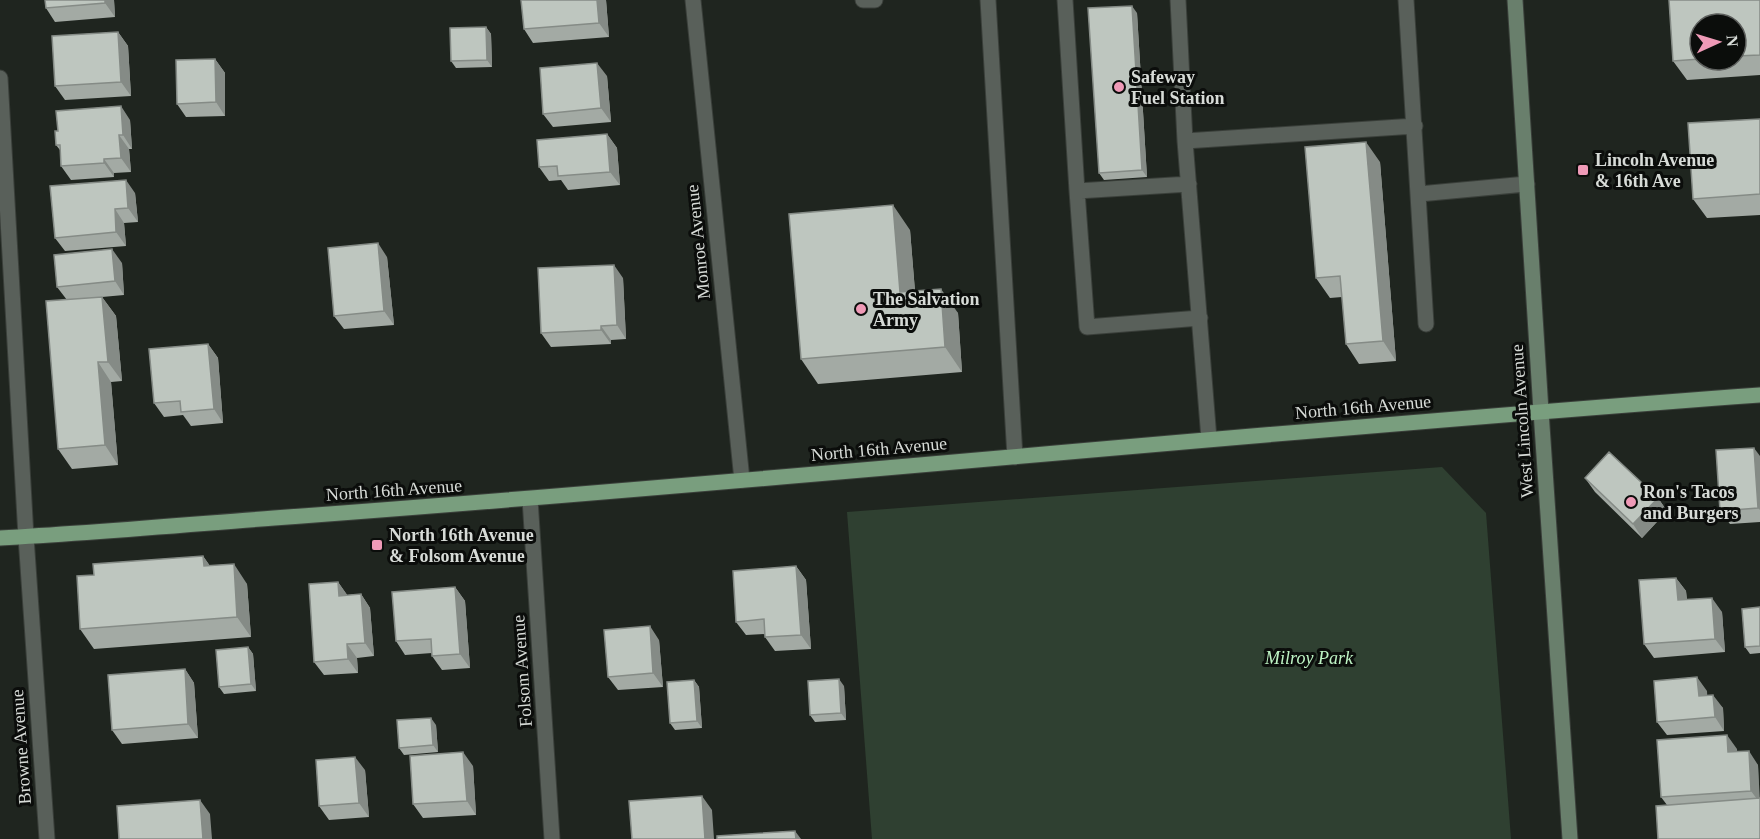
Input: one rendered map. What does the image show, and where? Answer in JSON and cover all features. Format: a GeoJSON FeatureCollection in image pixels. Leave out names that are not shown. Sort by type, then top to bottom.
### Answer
{"type":"FeatureCollection","features":[{"type":"Feature","properties":{"kind":"main road","name":"West Lincoln Avenue"},"geometry":{"type":"LineString","coordinates":[[1515,0],[1570,839]]}},
{"type":"Feature","properties":{"kind":"main road","name":"North 16th Avenue"},"geometry":{"type":"LineString","coordinates":[[0,538],[530,500],[1209,439],[1760,395]]}},
{"type":"Feature","properties":{"kind":"street","name":"Monroe Avenue"},"geometry":{"type":"LineString","coordinates":[[693,0],[742,480]]}},
{"type":"Feature","properties":{"kind":"street"},"geometry":{"type":"LineString","coordinates":[[863,0],[875,0]]}},
{"type":"Feature","properties":{"kind":"street"},"geometry":{"type":"LineString","coordinates":[[988,0],[1015,457]]}},
{"type":"Feature","properties":{"kind":"street"},"geometry":{"type":"LineString","coordinates":[[1065,0],[1087,327],[1200,318]]}},
{"type":"Feature","properties":{"kind":"street"},"geometry":{"type":"LineString","coordinates":[[1178,0],[1185,141],[1209,439]]}},
{"type":"Feature","properties":{"kind":"street"},"geometry":{"type":"LineString","coordinates":[[1406,0],[1426,324]]}},
{"type":"Feature","properties":{"kind":"street"},"geometry":{"type":"LineString","coordinates":[[1515,0],[1527,0]]}},
{"type":"Feature","properties":{"kind":"street","name":"Browne Avenue"},"geometry":{"type":"LineString","coordinates":[[0,78],[26,537],[47,839]]}},
{"type":"Feature","properties":{"kind":"street"},"geometry":{"type":"LineString","coordinates":[[1185,141],[1415,126]]}},
{"type":"Feature","properties":{"kind":"street"},"geometry":{"type":"LineString","coordinates":[[1077,190],[1189,184]]}},
{"type":"Feature","properties":{"kind":"street"},"geometry":{"type":"LineString","coordinates":[[1419,194],[1527,184]]}},
{"type":"Feature","properties":{"kind":"street","name":"Folsom Avenue"},"geometry":{"type":"LineString","coordinates":[[530,500],[552,839]]}},
{"type":"Feature","properties":{"kind":"green space","name":"Milroy Park"},"geometry":{"type":"Polygon","coordinates":[[[1442,467],[1486,513],[1511,839],[872,839],[847,512],[1442,467]]]}},
{"type":"Feature","properties":{"kind":"building"},"geometry":{"type":"Polygon","coordinates":[[[45,0],[105,0],[105,3],[46,8],[45,0]]]}},
{"type":"Feature","properties":{"kind":"building"},"geometry":{"type":"Polygon","coordinates":[[[521,0],[597,0],[599,23],[524,29],[521,0]]]}},
{"type":"Feature","properties":{"kind":"building"},"geometry":{"type":"Polygon","coordinates":[[[1669,0],[1760,0],[1760,55],[1748,56],[1748,12],[1688,12],[1688,60],[1673,61],[1669,0]]]}},
{"type":"Feature","properties":{"kind":"building"},"geometry":{"type":"Polygon","coordinates":[[[1132,6],[1142,170],[1099,173],[1088,8],[1132,6]]]}},
{"type":"Feature","properties":{"kind":"building"},"geometry":{"type":"Polygon","coordinates":[[[486,27],[487,60],[451,61],[450,28],[486,27]]]}},
{"type":"Feature","properties":{"kind":"building"},"geometry":{"type":"Polygon","coordinates":[[[118,32],[121,82],[55,86],[52,36],[118,32]]]}},
{"type":"Feature","properties":{"kind":"building"},"geometry":{"type":"Polygon","coordinates":[[[215,59],[216,102],[177,104],[176,60],[215,59]]]}},
{"type":"Feature","properties":{"kind":"building"},"geometry":{"type":"Polygon","coordinates":[[[597,63],[601,108],[543,114],[540,68],[597,63]]]}},
{"type":"Feature","properties":{"kind":"building"},"geometry":{"type":"Polygon","coordinates":[[[121,106],[123,135],[119,135],[121,158],[104,159],[104,163],[61,166],[60,145],[56,145],[55,131],[58,131],[56,111],[121,106]]]}},
{"type":"Feature","properties":{"kind":"building"},"geometry":{"type":"Polygon","coordinates":[[[1760,119],[1760,194],[1693,199],[1688,123],[1760,119]]]}},
{"type":"Feature","properties":{"kind":"building"},"geometry":{"type":"Polygon","coordinates":[[[607,134],[610,172],[558,176],[557,166],[539,167],[537,140],[607,134]]]}},
{"type":"Feature","properties":{"kind":"building"},"geometry":{"type":"Polygon","coordinates":[[[1366,142],[1383,341],[1346,344],[1340,276],[1316,278],[1305,147],[1366,142]]]}},
{"type":"Feature","properties":{"kind":"building"},"geometry":{"type":"Polygon","coordinates":[[[126,180],[128,208],[115,209],[116,232],[55,238],[50,186],[126,180]]]}},
{"type":"Feature","properties":{"kind":"building"},"geometry":{"type":"Polygon","coordinates":[[[893,205],[900,292],[941,289],[945,347],[801,359],[789,214],[893,205]]]}},
{"type":"Feature","properties":{"kind":"building"},"geometry":{"type":"Polygon","coordinates":[[[378,243],[384,311],[334,316],[328,248],[378,243]]]}},
{"type":"Feature","properties":{"kind":"building"},"geometry":{"type":"Polygon","coordinates":[[[112,249],[115,281],[57,287],[54,255],[112,249]]]}},
{"type":"Feature","properties":{"kind":"building"},"geometry":{"type":"Polygon","coordinates":[[[614,265],[617,325],[601,326],[601,330],[541,333],[538,268],[614,265]]]}},
{"type":"Feature","properties":{"kind":"building"},"geometry":{"type":"Polygon","coordinates":[[[102,297],[108,362],[98,362],[105,445],[58,449],[46,301],[102,297]]]}},
{"type":"Feature","properties":{"kind":"building"},"geometry":{"type":"Polygon","coordinates":[[[208,344],[214,409],[181,412],[180,401],[154,403],[149,349],[208,344]]]}},
{"type":"Feature","properties":{"kind":"building"},"geometry":{"type":"Polygon","coordinates":[[[1754,448],[1758,508],[1720,511],[1716,450],[1754,448]]]}},
{"type":"Feature","properties":{"kind":"building","name":"Ron's Tacos and Burgers"},"geometry":{"type":"Polygon","coordinates":[[[1609,452],[1658,498],[1633,524],[1585,478],[1609,452]]]}},
{"type":"Feature","properties":{"kind":"building"},"geometry":{"type":"Polygon","coordinates":[[[203,556],[204,566],[234,564],[237,617],[80,629],[77,576],[94,575],[93,564],[203,556]]]}},
{"type":"Feature","properties":{"kind":"building"},"geometry":{"type":"Polygon","coordinates":[[[796,566],[801,635],[765,637],[764,619],[736,622],[733,571],[796,566]]]}},
{"type":"Feature","properties":{"kind":"building"},"geometry":{"type":"Polygon","coordinates":[[[1676,578],[1678,600],[1712,598],[1715,639],[1644,644],[1639,580],[1676,578]]]}},
{"type":"Feature","properties":{"kind":"building"},"geometry":{"type":"Polygon","coordinates":[[[338,582],[339,596],[361,594],[365,643],[347,644],[348,659],[314,662],[309,584],[338,582]]]}},
{"type":"Feature","properties":{"kind":"building"},"geometry":{"type":"Polygon","coordinates":[[[455,587],[460,654],[432,656],[431,639],[396,641],[392,592],[455,587]]]}},
{"type":"Feature","properties":{"kind":"building"},"geometry":{"type":"Polygon","coordinates":[[[1760,607],[1760,646],[1745,647],[1742,609],[1760,607]]]}},
{"type":"Feature","properties":{"kind":"building"},"geometry":{"type":"Polygon","coordinates":[[[650,626],[653,673],[608,677],[604,630],[650,626]]]}},
{"type":"Feature","properties":{"kind":"building"},"geometry":{"type":"Polygon","coordinates":[[[248,647],[251,684],[219,687],[216,650],[248,647]]]}},
{"type":"Feature","properties":{"kind":"building"},"geometry":{"type":"Polygon","coordinates":[[[185,669],[188,724],[112,730],[108,675],[185,669]]]}},
{"type":"Feature","properties":{"kind":"building"},"geometry":{"type":"Polygon","coordinates":[[[1697,677],[1699,696],[1713,695],[1715,717],[1657,722],[1654,681],[1697,677]]]}},
{"type":"Feature","properties":{"kind":"building"},"geometry":{"type":"Polygon","coordinates":[[[839,679],[841,713],[810,715],[808,681],[839,679]]]}},
{"type":"Feature","properties":{"kind":"building"},"geometry":{"type":"Polygon","coordinates":[[[694,680],[697,721],[670,723],[667,682],[694,680]]]}},
{"type":"Feature","properties":{"kind":"building"},"geometry":{"type":"Polygon","coordinates":[[[431,718],[433,745],[399,748],[397,720],[431,718]]]}},
{"type":"Feature","properties":{"kind":"building"},"geometry":{"type":"Polygon","coordinates":[[[1727,735],[1728,752],[1749,751],[1751,791],[1661,797],[1657,740],[1727,735]]]}},
{"type":"Feature","properties":{"kind":"building"},"geometry":{"type":"Polygon","coordinates":[[[463,752],[467,801],[413,804],[410,756],[463,752]]]}},
{"type":"Feature","properties":{"kind":"building"},"geometry":{"type":"Polygon","coordinates":[[[355,757],[359,803],[319,806],[316,760],[355,757]]]}},
{"type":"Feature","properties":{"kind":"building"},"geometry":{"type":"Polygon","coordinates":[[[702,796],[705,839],[632,839],[629,801],[702,796]]]}},
{"type":"Feature","properties":{"kind":"building"},"geometry":{"type":"Polygon","coordinates":[[[1760,798],[1760,839],[1658,839],[1656,806],[1760,798]]]}},
{"type":"Feature","properties":{"kind":"building"},"geometry":{"type":"Polygon","coordinates":[[[200,800],[203,839],[119,839],[117,806],[200,800]]]}},
{"type":"Feature","properties":{"kind":"building"},"geometry":{"type":"Polygon","coordinates":[[[795,831],[796,839],[717,839],[717,836],[795,831]]]}},
{"type":"Feature","properties":{"kind":"place","name":"Safeway Fuel Station"},"geometry":{"type":"Point","coordinates":[1119,87]}},
{"type":"Feature","properties":{"kind":"place","name":"Lincoln Avenue & 16th Ave"},"geometry":{"type":"Point","coordinates":[1583,170]}},
{"type":"Feature","properties":{"kind":"place","name":"The Salvation Army"},"geometry":{"type":"Point","coordinates":[861,309]}},
{"type":"Feature","properties":{"kind":"place","name":"Ron's Tacos and Burgers"},"geometry":{"type":"Point","coordinates":[1631,502]}},
{"type":"Feature","properties":{"kind":"place","name":"North 16th Avenue & Folsom Avenue"},"geometry":{"type":"Point","coordinates":[377,545]}}]}
